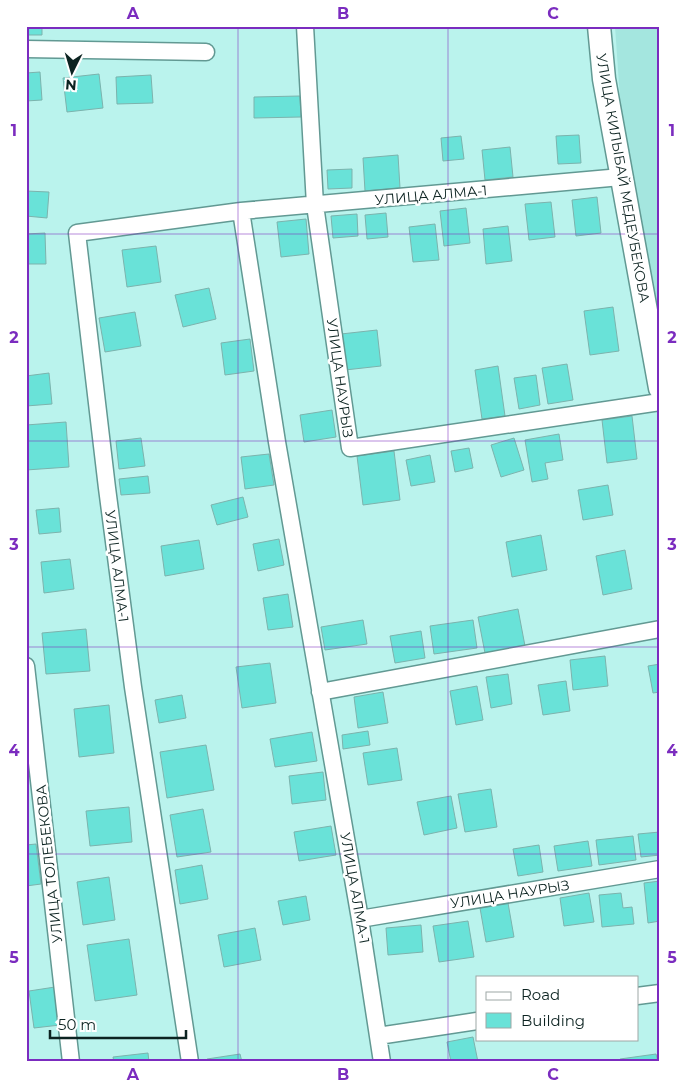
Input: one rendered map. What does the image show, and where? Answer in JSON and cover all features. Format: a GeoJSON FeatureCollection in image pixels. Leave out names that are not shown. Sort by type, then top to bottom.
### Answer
{"type":"FeatureCollection","features":[{"type":"Feature","properties":{"kind":"main road","name":"УЛИЦА КИЛЫБАЙ МЕДЕУБЕКОВА"},"geometry":{"type":"LineString","coordinates":[[599,26],[604,79],[660,388]]}},
{"type":"Feature","properties":{"kind":"street","name":"УЛИЦА НАУРЫЗ"},"geometry":{"type":"LineString","coordinates":[[305,26],[315,205],[350,448],[660,402]]}},
{"type":"Feature","properties":{"kind":"street"},"geometry":{"type":"LineString","coordinates":[[26,49],[206,52]]}},
{"type":"Feature","properties":{"kind":"street","name":"УЛИЦА АЛМА-1"},"geometry":{"type":"LineString","coordinates":[[190,1062],[133,687],[76,233],[241,211],[621,177]]}},
{"type":"Feature","properties":{"kind":"street","name":"УЛИЦА АЛМА-1"},"geometry":{"type":"LineString","coordinates":[[241,211],[277,442],[360,919],[382,1062]]}},
{"type":"Feature","properties":{"kind":"street"},"geometry":{"type":"LineString","coordinates":[[320,692],[660,630]]}},
{"type":"Feature","properties":{"kind":"street","name":"УЛИЦА ТОЛЕБЕКОВА"},"geometry":{"type":"LineString","coordinates":[[26,666],[71,1062]]}},
{"type":"Feature","properties":{"kind":"street","name":"УЛИЦА НАУРЫЗ"},"geometry":{"type":"LineString","coordinates":[[360,919],[660,869]]}},
{"type":"Feature","properties":{"kind":"street"},"geometry":{"type":"LineString","coordinates":[[638,996],[660,993]]}},
{"type":"Feature","properties":{"kind":"street"},"geometry":{"type":"LineString","coordinates":[[378,1036],[476,1020]]}},
{"type":"Feature","properties":{"kind":"shaded area"},"geometry":{"type":"Polygon","coordinates":[[[615,26],[660,26],[660,340],[622,128],[615,26]]]}},
{"type":"Feature","properties":{"kind":"building"},"geometry":{"type":"Polygon","coordinates":[[[26,26],[42,26],[42,35],[26,35],[26,26]]]}},
{"type":"Feature","properties":{"kind":"building"},"geometry":{"type":"Polygon","coordinates":[[[40,72],[42,100],[26,101],[26,73],[40,72]]]}},
{"type":"Feature","properties":{"kind":"building"},"geometry":{"type":"Polygon","coordinates":[[[99,74],[103,108],[67,112],[63,78],[99,74]]]}},
{"type":"Feature","properties":{"kind":"building"},"geometry":{"type":"Polygon","coordinates":[[[151,75],[153,103],[117,104],[116,77],[151,75]]]}},
{"type":"Feature","properties":{"kind":"building"},"geometry":{"type":"Polygon","coordinates":[[[300,96],[301,117],[254,118],[254,97],[300,96]]]}},
{"type":"Feature","properties":{"kind":"building"},"geometry":{"type":"Polygon","coordinates":[[[579,135],[581,163],[558,164],[556,136],[579,135]]]}},
{"type":"Feature","properties":{"kind":"building"},"geometry":{"type":"Polygon","coordinates":[[[461,136],[464,159],[443,161],[441,138],[461,136]]]}},
{"type":"Feature","properties":{"kind":"building"},"geometry":{"type":"Polygon","coordinates":[[[510,147],[513,177],[485,180],[482,150],[510,147]]]}},
{"type":"Feature","properties":{"kind":"building"},"geometry":{"type":"Polygon","coordinates":[[[398,155],[400,188],[365,191],[363,158],[398,155]]]}},
{"type":"Feature","properties":{"kind":"building"},"geometry":{"type":"Polygon","coordinates":[[[352,169],[352,188],[328,189],[327,170],[352,169]]]}},
{"type":"Feature","properties":{"kind":"building"},"geometry":{"type":"Polygon","coordinates":[[[26,191],[49,192],[47,218],[26,216],[26,191]]]}},
{"type":"Feature","properties":{"kind":"building"},"geometry":{"type":"Polygon","coordinates":[[[597,197],[601,233],[576,236],[572,200],[597,197]]]}},
{"type":"Feature","properties":{"kind":"building"},"geometry":{"type":"Polygon","coordinates":[[[551,202],[555,237],[529,240],[525,204],[551,202]]]}},
{"type":"Feature","properties":{"kind":"building"},"geometry":{"type":"Polygon","coordinates":[[[466,208],[470,243],[444,246],[440,211],[466,208]]]}},
{"type":"Feature","properties":{"kind":"building"},"geometry":{"type":"Polygon","coordinates":[[[386,213],[388,237],[367,239],[365,215],[386,213]]]}},
{"type":"Feature","properties":{"kind":"building"},"geometry":{"type":"Polygon","coordinates":[[[357,214],[358,236],[333,238],[331,216],[357,214]]]}},
{"type":"Feature","properties":{"kind":"building"},"geometry":{"type":"Polygon","coordinates":[[[306,219],[309,254],[281,257],[277,222],[306,219]]]}},
{"type":"Feature","properties":{"kind":"building"},"geometry":{"type":"Polygon","coordinates":[[[435,224],[439,260],[413,262],[409,227],[435,224]]]}},
{"type":"Feature","properties":{"kind":"building"},"geometry":{"type":"Polygon","coordinates":[[[508,226],[512,261],[486,264],[483,229],[508,226]]]}},
{"type":"Feature","properties":{"kind":"building"},"geometry":{"type":"Polygon","coordinates":[[[45,233],[46,264],[26,264],[26,234],[45,233]]]}},
{"type":"Feature","properties":{"kind":"building"},"geometry":{"type":"Polygon","coordinates":[[[156,246],[161,282],[127,287],[122,250],[156,246]]]}},
{"type":"Feature","properties":{"kind":"building"},"geometry":{"type":"Polygon","coordinates":[[[209,288],[216,319],[183,327],[175,295],[209,288]]]}},
{"type":"Feature","properties":{"kind":"building"},"geometry":{"type":"Polygon","coordinates":[[[613,307],[619,351],[590,355],[584,311],[613,307]]]}},
{"type":"Feature","properties":{"kind":"building"},"geometry":{"type":"Polygon","coordinates":[[[135,312],[141,346],[105,352],[99,318],[135,312]]]}},
{"type":"Feature","properties":{"kind":"building"},"geometry":{"type":"Polygon","coordinates":[[[377,330],[381,366],[345,370],[341,334],[377,330]]]}},
{"type":"Feature","properties":{"kind":"building"},"geometry":{"type":"Polygon","coordinates":[[[250,339],[254,371],[225,375],[221,343],[250,339]]]}},
{"type":"Feature","properties":{"kind":"building"},"geometry":{"type":"Polygon","coordinates":[[[567,364],[573,400],[548,404],[542,368],[567,364]]]}},
{"type":"Feature","properties":{"kind":"building"},"geometry":{"type":"Polygon","coordinates":[[[498,366],[505,416],[482,419],[475,370],[498,366]]]}},
{"type":"Feature","properties":{"kind":"building"},"geometry":{"type":"Polygon","coordinates":[[[49,373],[52,404],[26,406],[26,376],[49,373]]]}},
{"type":"Feature","properties":{"kind":"building"},"geometry":{"type":"Polygon","coordinates":[[[536,375],[540,405],[519,409],[514,378],[536,375]]]}},
{"type":"Feature","properties":{"kind":"building"},"geometry":{"type":"Polygon","coordinates":[[[332,410],[336,437],[304,442],[300,415],[332,410]]]}},
{"type":"Feature","properties":{"kind":"building"},"geometry":{"type":"Polygon","coordinates":[[[632,416],[637,459],[607,463],[602,420],[632,416]]]}},
{"type":"Feature","properties":{"kind":"building"},"geometry":{"type":"Polygon","coordinates":[[[66,422],[69,467],[26,470],[26,425],[66,422]]]}},
{"type":"Feature","properties":{"kind":"building"},"geometry":{"type":"Polygon","coordinates":[[[559,434],[563,460],[545,463],[548,479],[532,482],[525,440],[559,434]]]}},
{"type":"Feature","properties":{"kind":"building"},"geometry":{"type":"Polygon","coordinates":[[[141,438],[145,466],[119,469],[116,441],[141,438]]]}},
{"type":"Feature","properties":{"kind":"building"},"geometry":{"type":"Polygon","coordinates":[[[514,438],[524,470],[501,477],[491,445],[514,438]]]}},
{"type":"Feature","properties":{"kind":"building"},"geometry":{"type":"Polygon","coordinates":[[[469,448],[473,468],[455,472],[451,451],[469,448]]]}},
{"type":"Feature","properties":{"kind":"building"},"geometry":{"type":"Polygon","coordinates":[[[394,451],[400,500],[363,505],[357,456],[394,451]]]}},
{"type":"Feature","properties":{"kind":"building"},"geometry":{"type":"Polygon","coordinates":[[[269,454],[274,485],[245,489],[241,457],[269,454]]]}},
{"type":"Feature","properties":{"kind":"building"},"geometry":{"type":"Polygon","coordinates":[[[430,455],[435,482],[411,486],[406,460],[430,455]]]}},
{"type":"Feature","properties":{"kind":"building"},"geometry":{"type":"Polygon","coordinates":[[[148,476],[150,493],[121,495],[119,479],[148,476]]]}},
{"type":"Feature","properties":{"kind":"building"},"geometry":{"type":"Polygon","coordinates":[[[608,485],[613,515],[583,520],[578,490],[608,485]]]}},
{"type":"Feature","properties":{"kind":"building"},"geometry":{"type":"Polygon","coordinates":[[[243,497],[248,517],[217,525],[211,505],[243,497]]]}},
{"type":"Feature","properties":{"kind":"building"},"geometry":{"type":"Polygon","coordinates":[[[59,508],[61,532],[39,534],[36,510],[59,508]]]}},
{"type":"Feature","properties":{"kind":"building"},"geometry":{"type":"Polygon","coordinates":[[[541,535],[547,570],[512,577],[506,542],[541,535]]]}},
{"type":"Feature","properties":{"kind":"building"},"geometry":{"type":"Polygon","coordinates":[[[279,539],[284,565],[258,571],[253,544],[279,539]]]}},
{"type":"Feature","properties":{"kind":"building"},"geometry":{"type":"Polygon","coordinates":[[[199,540],[204,569],[165,576],[161,546],[199,540]]]}},
{"type":"Feature","properties":{"kind":"building"},"geometry":{"type":"Polygon","coordinates":[[[625,550],[632,589],[603,595],[596,556],[625,550]]]}},
{"type":"Feature","properties":{"kind":"building"},"geometry":{"type":"Polygon","coordinates":[[[70,559],[74,589],[44,593],[41,562],[70,559]]]}},
{"type":"Feature","properties":{"kind":"building"},"geometry":{"type":"Polygon","coordinates":[[[288,594],[293,627],[268,630],[263,598],[288,594]]]}},
{"type":"Feature","properties":{"kind":"building"},"geometry":{"type":"Polygon","coordinates":[[[518,609],[525,646],[485,653],[478,617],[518,609]]]}},
{"type":"Feature","properties":{"kind":"building"},"geometry":{"type":"Polygon","coordinates":[[[363,620],[367,644],[325,650],[321,627],[363,620]]]}},
{"type":"Feature","properties":{"kind":"building"},"geometry":{"type":"Polygon","coordinates":[[[473,620],[477,648],[434,654],[430,626],[473,620]]]}},
{"type":"Feature","properties":{"kind":"building"},"geometry":{"type":"Polygon","coordinates":[[[86,629],[90,671],[46,674],[42,633],[86,629]]]}},
{"type":"Feature","properties":{"kind":"building"},"geometry":{"type":"Polygon","coordinates":[[[421,631],[425,658],[395,663],[390,636],[421,631]]]}},
{"type":"Feature","properties":{"kind":"building"},"geometry":{"type":"Polygon","coordinates":[[[605,656],[608,686],[573,690],[570,660],[605,656]]]}},
{"type":"Feature","properties":{"kind":"building"},"geometry":{"type":"Polygon","coordinates":[[[270,663],[276,703],[242,708],[236,667],[270,663]]]}},
{"type":"Feature","properties":{"kind":"building"},"geometry":{"type":"Polygon","coordinates":[[[660,664],[660,692],[653,693],[648,666],[660,664]]]}},
{"type":"Feature","properties":{"kind":"building"},"geometry":{"type":"Polygon","coordinates":[[[508,674],[512,704],[491,708],[486,677],[508,674]]]}},
{"type":"Feature","properties":{"kind":"building"},"geometry":{"type":"Polygon","coordinates":[[[566,681],[570,711],[543,715],[538,685],[566,681]]]}},
{"type":"Feature","properties":{"kind":"building"},"geometry":{"type":"Polygon","coordinates":[[[477,686],[483,720],[456,725],[450,691],[477,686]]]}},
{"type":"Feature","properties":{"kind":"building"},"geometry":{"type":"Polygon","coordinates":[[[383,692],[388,723],[358,728],[354,697],[383,692]]]}},
{"type":"Feature","properties":{"kind":"building"},"geometry":{"type":"Polygon","coordinates":[[[182,695],[186,718],[159,723],[155,700],[182,695]]]}},
{"type":"Feature","properties":{"kind":"building"},"geometry":{"type":"Polygon","coordinates":[[[109,705],[114,753],[79,757],[74,709],[109,705]]]}},
{"type":"Feature","properties":{"kind":"building"},"geometry":{"type":"Polygon","coordinates":[[[368,731],[370,745],[343,749],[342,735],[368,731]]]}},
{"type":"Feature","properties":{"kind":"building"},"geometry":{"type":"Polygon","coordinates":[[[312,732],[317,761],[275,767],[270,739],[312,732]]]}},
{"type":"Feature","properties":{"kind":"building"},"geometry":{"type":"Polygon","coordinates":[[[206,745],[214,790],[167,798],[160,752],[206,745]]]}},
{"type":"Feature","properties":{"kind":"building"},"geometry":{"type":"Polygon","coordinates":[[[397,748],[402,780],[368,785],[363,753],[397,748]]]}},
{"type":"Feature","properties":{"kind":"building"},"geometry":{"type":"Polygon","coordinates":[[[323,772],[326,800],[292,804],[289,776],[323,772]]]}},
{"type":"Feature","properties":{"kind":"building"},"geometry":{"type":"Polygon","coordinates":[[[491,789],[497,827],[465,832],[458,794],[491,789]]]}},
{"type":"Feature","properties":{"kind":"building"},"geometry":{"type":"Polygon","coordinates":[[[451,796],[457,828],[424,835],[417,802],[451,796]]]}},
{"type":"Feature","properties":{"kind":"building"},"geometry":{"type":"Polygon","coordinates":[[[129,807],[132,842],[90,846],[86,811],[129,807]]]}},
{"type":"Feature","properties":{"kind":"building"},"geometry":{"type":"Polygon","coordinates":[[[203,809],[211,852],[177,857],[170,815],[203,809]]]}},
{"type":"Feature","properties":{"kind":"building"},"geometry":{"type":"Polygon","coordinates":[[[331,826],[336,855],[299,861],[294,832],[331,826]]]}},
{"type":"Feature","properties":{"kind":"building"},"geometry":{"type":"Polygon","coordinates":[[[660,832],[660,855],[641,857],[638,834],[660,832]]]}},
{"type":"Feature","properties":{"kind":"building"},"geometry":{"type":"Polygon","coordinates":[[[633,836],[636,860],[599,865],[596,840],[633,836]]]}},
{"type":"Feature","properties":{"kind":"building"},"geometry":{"type":"Polygon","coordinates":[[[588,841],[592,866],[558,871],[554,846],[588,841]]]}},
{"type":"Feature","properties":{"kind":"building"},"geometry":{"type":"Polygon","coordinates":[[[36,844],[41,884],[26,886],[26,845],[36,844]]]}},
{"type":"Feature","properties":{"kind":"building"},"geometry":{"type":"Polygon","coordinates":[[[539,845],[543,872],[518,876],[513,849],[539,845]]]}},
{"type":"Feature","properties":{"kind":"building"},"geometry":{"type":"Polygon","coordinates":[[[202,865],[208,899],[180,904],[175,870],[202,865]]]}},
{"type":"Feature","properties":{"kind":"building"},"geometry":{"type":"Polygon","coordinates":[[[109,877],[115,920],[83,925],[77,882],[109,877]]]}},
{"type":"Feature","properties":{"kind":"building"},"geometry":{"type":"Polygon","coordinates":[[[660,881],[660,921],[648,923],[644,883],[660,881]]]}},
{"type":"Feature","properties":{"kind":"building"},"geometry":{"type":"Polygon","coordinates":[[[589,893],[594,922],[564,926],[560,898],[589,893]]]}},
{"type":"Feature","properties":{"kind":"building"},"geometry":{"type":"Polygon","coordinates":[[[621,893],[623,908],[632,907],[634,924],[602,927],[599,895],[621,893]]]}},
{"type":"Feature","properties":{"kind":"building"},"geometry":{"type":"Polygon","coordinates":[[[306,896],[310,920],[283,925],[278,901],[306,896]]]}},
{"type":"Feature","properties":{"kind":"building"},"geometry":{"type":"Polygon","coordinates":[[[508,903],[514,937],[486,942],[480,908],[508,903]]]}},
{"type":"Feature","properties":{"kind":"building"},"geometry":{"type":"Polygon","coordinates":[[[468,921],[474,957],[439,962],[433,926],[468,921]]]}},
{"type":"Feature","properties":{"kind":"building"},"geometry":{"type":"Polygon","coordinates":[[[421,925],[423,952],[388,955],[386,928],[421,925]]]}},
{"type":"Feature","properties":{"kind":"building"},"geometry":{"type":"Polygon","coordinates":[[[255,928],[261,960],[224,967],[218,935],[255,928]]]}},
{"type":"Feature","properties":{"kind":"building"},"geometry":{"type":"Polygon","coordinates":[[[129,939],[137,995],[95,1001],[87,945],[129,939]]]}},
{"type":"Feature","properties":{"kind":"building"},"geometry":{"type":"Polygon","coordinates":[[[55,987],[60,1025],[34,1028],[29,991],[55,987]]]}},
{"type":"Feature","properties":{"kind":"building"},"geometry":{"type":"Polygon","coordinates":[[[473,1037],[478,1062],[451,1062],[447,1042],[473,1037]]]}},
{"type":"Feature","properties":{"kind":"building"},"geometry":{"type":"Polygon","coordinates":[[[148,1053],[149,1062],[114,1062],[113,1057],[148,1053]]]}},
{"type":"Feature","properties":{"kind":"building"},"geometry":{"type":"Polygon","coordinates":[[[240,1054],[242,1062],[207,1062],[207,1059],[240,1054]]]}},
{"type":"Feature","properties":{"kind":"building"},"geometry":{"type":"Polygon","coordinates":[[[656,1054],[658,1062],[621,1062],[620,1059],[656,1054]]]}}]}
